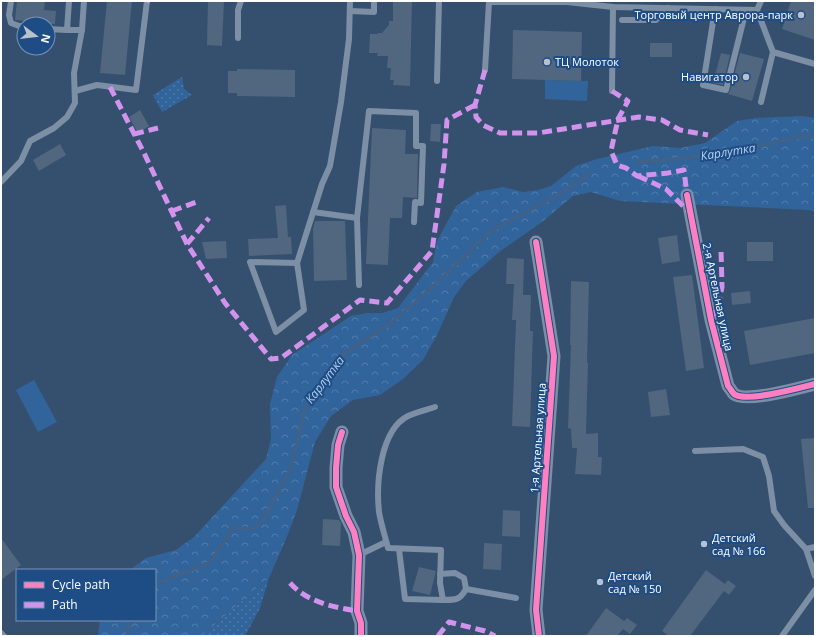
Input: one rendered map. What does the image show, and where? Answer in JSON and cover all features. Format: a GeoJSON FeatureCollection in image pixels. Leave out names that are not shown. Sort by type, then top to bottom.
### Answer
{"type":"FeatureCollection","features":[{"type":"Feature","properties":{"kind":"street","name":"2-я Артельная улица"},"geometry":{"type":"LineString","coordinates":[[687,195],[711,320],[728,386],[734,393],[741,397],[755,397],[815,384]]}},
{"type":"Feature","properties":{"kind":"street","name":"1-я Артельная улица"},"geometry":{"type":"LineString","coordinates":[[536,242],[554,356],[536,610],[539,636]]}},
{"type":"Feature","properties":{"kind":"street"},"geometry":{"type":"LineString","coordinates":[[342,432],[338,445],[336,488],[346,516],[354,532],[359,555],[357,611],[361,623],[361,636]]}},
{"type":"Feature","properties":{"kind":"lane"},"geometry":{"type":"LineString","coordinates":[[11,1],[9,15],[11,23],[16,25]]}},
{"type":"Feature","properties":{"kind":"lane"},"geometry":{"type":"LineString","coordinates":[[67,30],[69,1]]}},
{"type":"Feature","properties":{"kind":"lane"},"geometry":{"type":"LineString","coordinates":[[1,182],[21,160],[30,141],[54,128],[67,117],[75,103],[74,73],[82,30],[84,1]]}},
{"type":"Feature","properties":{"kind":"lane"},"geometry":{"type":"LineString","coordinates":[[75,91],[97,85],[136,90],[147,1]]}},
{"type":"Feature","properties":{"kind":"lane"},"geometry":{"type":"LineString","coordinates":[[238,38],[238,10],[241,1]]}},
{"type":"Feature","properties":{"kind":"lane"},"geometry":{"type":"LineString","coordinates":[[297,263],[250,262],[276,332],[304,310],[297,263],[322,184],[330,166],[341,102],[349,39],[350,1]]}},
{"type":"Feature","properties":{"kind":"lane"},"geometry":{"type":"LineString","coordinates":[[350,12],[374,12],[374,1]]}},
{"type":"Feature","properties":{"kind":"lane"},"geometry":{"type":"LineString","coordinates":[[437,81],[439,1]]}},
{"type":"Feature","properties":{"kind":"lane"},"geometry":{"type":"LineString","coordinates":[[485,70],[489,1],[567,2],[613,7],[757,10]]}},
{"type":"Feature","properties":{"kind":"lane"},"geometry":{"type":"LineString","coordinates":[[595,1],[603,6]]}},
{"type":"Feature","properties":{"kind":"lane"},"geometry":{"type":"LineString","coordinates":[[758,1],[757,10],[774,52],[761,102]]}},
{"type":"Feature","properties":{"kind":"lane"},"geometry":{"type":"LineString","coordinates":[[757,10],[761,1]]}},
{"type":"Feature","properties":{"kind":"lane"},"geometry":{"type":"LineString","coordinates":[[612,91],[613,7]]}},
{"type":"Feature","properties":{"kind":"lane"},"geometry":{"type":"LineString","coordinates":[[622,20],[656,20],[668,8]]}},
{"type":"Feature","properties":{"kind":"lane"},"geometry":{"type":"LineString","coordinates":[[716,9],[703,85],[726,90],[746,10]]}},
{"type":"Feature","properties":{"kind":"lane"},"geometry":{"type":"LineString","coordinates":[[56,29],[82,30]]}},
{"type":"Feature","properties":{"kind":"lane"},"geometry":{"type":"LineString","coordinates":[[774,52],[815,64]]}},
{"type":"Feature","properties":{"kind":"lane"},"geometry":{"type":"LineString","coordinates":[[359,285],[357,218],[369,111],[416,113],[416,146],[423,146],[421,203],[416,202],[414,222]]}},
{"type":"Feature","properties":{"kind":"lane"},"geometry":{"type":"LineString","coordinates":[[313,212],[357,218]]}},
{"type":"Feature","properties":{"kind":"lane"},"geometry":{"type":"LineString","coordinates":[[435,407],[407,416],[391,431],[385,445],[379,484],[379,512],[388,548],[441,550],[440,583],[443,600]]}},
{"type":"Feature","properties":{"kind":"lane"},"geometry":{"type":"LineString","coordinates":[[695,451],[743,449],[763,457],[769,476],[774,511],[784,525],[806,549],[815,576]]}},
{"type":"Feature","properties":{"kind":"lane"},"geometry":{"type":"LineString","coordinates":[[359,555],[386,542]]}},
{"type":"Feature","properties":{"kind":"lane"},"geometry":{"type":"LineString","coordinates":[[806,549],[815,547]]}},
{"type":"Feature","properties":{"kind":"lane"},"geometry":{"type":"LineString","coordinates":[[399,548],[405,600],[454,600],[462,597],[466,589],[464,578],[455,572],[440,574]]}},
{"type":"Feature","properties":{"kind":"lane"},"geometry":{"type":"LineString","coordinates":[[466,589],[516,598]]}},
{"type":"Feature","properties":{"kind":"lane"},"geometry":{"type":"LineString","coordinates":[[782,636],[815,590]]}},
{"type":"Feature","properties":{"kind":"lane"},"geometry":{"type":"LineString","coordinates":[[1,632],[4,636]]}},
{"type":"Feature","properties":{"kind":"green space"},"geometry":{"type":"Polygon","coordinates":[[[182,77],[184,89],[192,95],[162,112],[153,95],[182,77]]]}},
{"type":"Feature","properties":{"kind":"green space"},"geometry":{"type":"Polygon","coordinates":[[[545,80],[588,81],[587,101],[545,99],[545,80]]]}},
{"type":"Feature","properties":{"kind":"green space"},"geometry":{"type":"Polygon","coordinates":[[[802,116],[815,118],[815,211],[620,201],[591,192],[573,196],[542,222],[499,252],[466,281],[454,297],[437,335],[423,360],[403,379],[380,395],[353,400],[331,416],[315,442],[297,510],[269,578],[202,636],[98,636],[100,621],[156,621],[156,569],[131,569],[146,558],[176,550],[194,537],[266,459],[271,439],[270,404],[277,377],[292,355],[351,316],[367,313],[383,313],[398,308],[433,262],[437,241],[456,206],[477,192],[503,187],[523,192],[551,186],[576,166],[597,159],[653,146],[680,148],[705,143],[737,121],[756,118],[802,116]]]}},
{"type":"Feature","properties":{"kind":"green space"},"geometry":{"type":"Polygon","coordinates":[[[34,380],[57,422],[38,432],[16,390],[34,380]]]}},
{"type":"Feature","properties":{"kind":"green space"},"geometry":{"type":"Polygon","coordinates":[[[269,578],[260,608],[245,636],[202,636],[269,578]]]}},
{"type":"Feature","properties":{"kind":"building"},"geometry":{"type":"Polygon","coordinates":[[[17,1],[45,1],[44,10],[56,11],[56,16],[16,16],[15,20],[17,1]]]}},
{"type":"Feature","properties":{"kind":"building"},"geometry":{"type":"Polygon","coordinates":[[[107,1],[132,1],[125,75],[100,73],[107,1]]]}},
{"type":"Feature","properties":{"kind":"building"},"geometry":{"type":"Polygon","coordinates":[[[208,1],[224,1],[222,46],[207,45],[208,1]]]}},
{"type":"Feature","properties":{"kind":"building"},"geometry":{"type":"Polygon","coordinates":[[[393,1],[412,1],[410,86],[393,85],[394,80],[390,80],[391,68],[387,68],[388,56],[377,56],[378,53],[369,53],[370,34],[382,33],[389,25],[389,21],[393,21],[393,1]]]}},
{"type":"Feature","properties":{"kind":"building","name":"Торговый центр Аврора-парк"},"geometry":{"type":"Polygon","coordinates":[[[791,1],[815,1],[815,40],[782,29],[791,1]]]}},
{"type":"Feature","properties":{"kind":"building","name":"ТЦ Молоток"},"geometry":{"type":"Polygon","coordinates":[[[513,30],[582,32],[581,81],[512,79],[513,30]]]}},
{"type":"Feature","properties":{"kind":"building"},"geometry":{"type":"Polygon","coordinates":[[[650,43],[672,43],[672,57],[650,57],[650,43]]]}},
{"type":"Feature","properties":{"kind":"building"},"geometry":{"type":"Polygon","coordinates":[[[721,53],[730,55],[723,85],[713,83],[721,53]]]}},
{"type":"Feature","properties":{"kind":"building","name":"Навигатор"},"geometry":{"type":"Polygon","coordinates":[[[740,53],[764,59],[752,101],[728,94],[740,53]]]}},
{"type":"Feature","properties":{"kind":"building"},"geometry":{"type":"Polygon","coordinates":[[[237,69],[295,70],[295,97],[237,96],[237,93],[228,93],[228,71],[237,71],[237,69]]]}},
{"type":"Feature","properties":{"kind":"building"},"geometry":{"type":"Polygon","coordinates":[[[140,110],[149,126],[138,133],[129,117],[140,110]]]}},
{"type":"Feature","properties":{"kind":"building"},"geometry":{"type":"Polygon","coordinates":[[[431,124],[441,124],[440,142],[430,141],[431,124]]]}},
{"type":"Feature","properties":{"kind":"building"},"geometry":{"type":"Polygon","coordinates":[[[372,128],[406,130],[405,154],[418,154],[417,198],[403,197],[402,218],[390,218],[388,265],[366,264],[372,128]]]}},
{"type":"Feature","properties":{"kind":"building"},"geometry":{"type":"Polygon","coordinates":[[[60,144],[66,155],[39,171],[33,160],[60,144]]]}},
{"type":"Feature","properties":{"kind":"building"},"geometry":{"type":"Polygon","coordinates":[[[286,205],[288,237],[291,237],[292,254],[249,256],[248,239],[278,238],[275,206],[286,205]]]}},
{"type":"Feature","properties":{"kind":"building"},"geometry":{"type":"Polygon","coordinates":[[[315,221],[345,221],[347,280],[314,281],[313,229],[315,221]]]}},
{"type":"Feature","properties":{"kind":"building"},"geometry":{"type":"Polygon","coordinates":[[[677,235],[680,261],[662,264],[658,238],[677,235]]]}},
{"type":"Feature","properties":{"kind":"building"},"geometry":{"type":"Polygon","coordinates":[[[226,241],[227,258],[206,259],[202,242],[226,241]]]}},
{"type":"Feature","properties":{"kind":"building"},"geometry":{"type":"Polygon","coordinates":[[[747,242],[773,242],[773,261],[747,261],[747,242]]]}},
{"type":"Feature","properties":{"kind":"building"},"geometry":{"type":"Polygon","coordinates":[[[507,258],[524,259],[523,295],[531,295],[530,331],[533,331],[530,427],[512,426],[516,320],[512,320],[514,284],[506,284],[507,258]]]}},
{"type":"Feature","properties":{"kind":"building"},"geometry":{"type":"Polygon","coordinates":[[[692,275],[704,368],[686,371],[673,277],[692,275]]]}},
{"type":"Feature","properties":{"kind":"building"},"geometry":{"type":"Polygon","coordinates":[[[571,281],[589,282],[586,434],[598,433],[598,457],[602,457],[601,475],[575,474],[577,448],[572,448],[571,429],[568,428],[571,345],[571,281]]]}},
{"type":"Feature","properties":{"kind":"building"},"geometry":{"type":"Polygon","coordinates":[[[750,291],[751,303],[732,305],[731,293],[750,291]]]}},
{"type":"Feature","properties":{"kind":"building"},"geometry":{"type":"Polygon","coordinates":[[[815,318],[815,353],[750,365],[744,331],[815,318]]]}},
{"type":"Feature","properties":{"kind":"building"},"geometry":{"type":"Polygon","coordinates":[[[666,389],[670,415],[651,417],[648,392],[666,389]]]}},
{"type":"Feature","properties":{"kind":"building"},"geometry":{"type":"Polygon","coordinates":[[[815,438],[815,508],[808,508],[801,439],[815,438]]]}},
{"type":"Feature","properties":{"kind":"building"},"geometry":{"type":"Polygon","coordinates":[[[503,510],[520,511],[520,537],[502,536],[503,510]]]}},
{"type":"Feature","properties":{"kind":"building"},"geometry":{"type":"Polygon","coordinates":[[[323,519],[339,520],[341,523],[340,546],[322,545],[323,519]]]}},
{"type":"Feature","properties":{"kind":"building"},"geometry":{"type":"Polygon","coordinates":[[[1,538],[21,565],[1,580],[1,538]]]}},
{"type":"Feature","properties":{"kind":"building"},"geometry":{"type":"Polygon","coordinates":[[[484,543],[502,544],[501,570],[483,569],[484,543]]]}},
{"type":"Feature","properties":{"kind":"building"},"geometry":{"type":"Polygon","coordinates":[[[419,567],[436,571],[430,595],[412,591],[419,567]]]}},
{"type":"Feature","properties":{"kind":"building"},"geometry":{"type":"Polygon","coordinates":[[[706,570],[725,584],[728,580],[736,586],[729,595],[724,591],[690,636],[669,636],[662,631],[706,570]]]}},
{"type":"Feature","properties":{"kind":"building"},"geometry":{"type":"Polygon","coordinates":[[[606,608],[624,621],[627,618],[637,625],[630,634],[623,629],[617,636],[586,636],[606,608]]]}},
{"type":"Feature","properties":{"kind":"waterway","name":"Карлутка"},"geometry":{"type":"LineString","coordinates":[[638,162],[724,155],[747,148],[811,135],[815,138]]}},
{"type":"Feature","properties":{"kind":"waterway","name":"Карлутка"},"geometry":{"type":"LineString","coordinates":[[156,584],[211,562],[233,528],[253,529],[263,520],[291,468],[306,404],[344,354],[392,322],[427,292],[491,231],[565,191],[589,174]]}},
{"type":"Feature","properties":{"kind":"waterway","name":"Карлутка"},"geometry":{"type":"LineString","coordinates":[[127,636],[130,621]]}},
{"type":"Feature","properties":{"kind":"marked path"},"geometry":{"type":"LineString","coordinates":[[485,70],[475,105],[476,117],[483,125],[500,133],[538,133],[639,117],[662,120],[680,130],[708,135]]}},
{"type":"Feature","properties":{"kind":"marked path"},"geometry":{"type":"LineString","coordinates":[[110,87],[144,153],[187,244],[225,303],[271,359],[281,358],[360,300],[387,303],[432,251],[444,164],[447,120],[475,105]]}},
{"type":"Feature","properties":{"kind":"marked path"},"geometry":{"type":"LineString","coordinates":[[612,91],[628,101],[618,119],[611,151],[617,165],[626,168],[637,176],[684,170],[687,195]]}},
{"type":"Feature","properties":{"kind":"marked path"},"geometry":{"type":"LineString","coordinates":[[134,134],[158,128]]}},
{"type":"Feature","properties":{"kind":"marked path"},"geometry":{"type":"LineString","coordinates":[[638,176],[666,189],[689,212]]}},
{"type":"Feature","properties":{"kind":"marked path"},"geometry":{"type":"LineString","coordinates":[[172,211],[199,201]]}},
{"type":"Feature","properties":{"kind":"marked path"},"geometry":{"type":"LineString","coordinates":[[187,244],[209,218]]}},
{"type":"Feature","properties":{"kind":"marked path"},"geometry":{"type":"LineString","coordinates":[[711,320],[719,302],[722,287],[721,250]]}},
{"type":"Feature","properties":{"kind":"marked path"},"geometry":{"type":"LineString","coordinates":[[290,583],[304,595],[321,603],[357,611]]}},
{"type":"Feature","properties":{"kind":"marked path"},"geometry":{"type":"LineString","coordinates":[[438,636],[449,622],[485,631],[495,636]]}},
{"type":"Feature","properties":{"kind":"cycle path"},"geometry":{"type":"LineString","coordinates":[[687,195],[711,320],[728,386],[734,394],[749,397],[773,394],[815,384]]}},
{"type":"Feature","properties":{"kind":"cycle path"},"geometry":{"type":"LineString","coordinates":[[536,242],[554,356],[536,610],[539,636]]}},
{"type":"Feature","properties":{"kind":"cycle path"},"geometry":{"type":"LineString","coordinates":[[342,432],[338,445],[336,487],[346,516],[354,532],[359,555],[357,611],[361,623],[361,636]]}},
{"type":"Feature","properties":{"kind":"place","name":"Торговый центр Аврора-парк"},"geometry":{"type":"Point","coordinates":[801,15]}},
{"type":"Feature","properties":{"kind":"place","name":"ТЦ Молоток"},"geometry":{"type":"Point","coordinates":[547,62]}},
{"type":"Feature","properties":{"kind":"place","name":"Навигатор"},"geometry":{"type":"Point","coordinates":[746,77]}},
{"type":"Feature","properties":{"kind":"place","name":"Детский сад № 166"},"geometry":{"type":"Point","coordinates":[704,544]}},
{"type":"Feature","properties":{"kind":"place","name":"Детский сад № 150"},"geometry":{"type":"Point","coordinates":[600,582]}}]}
